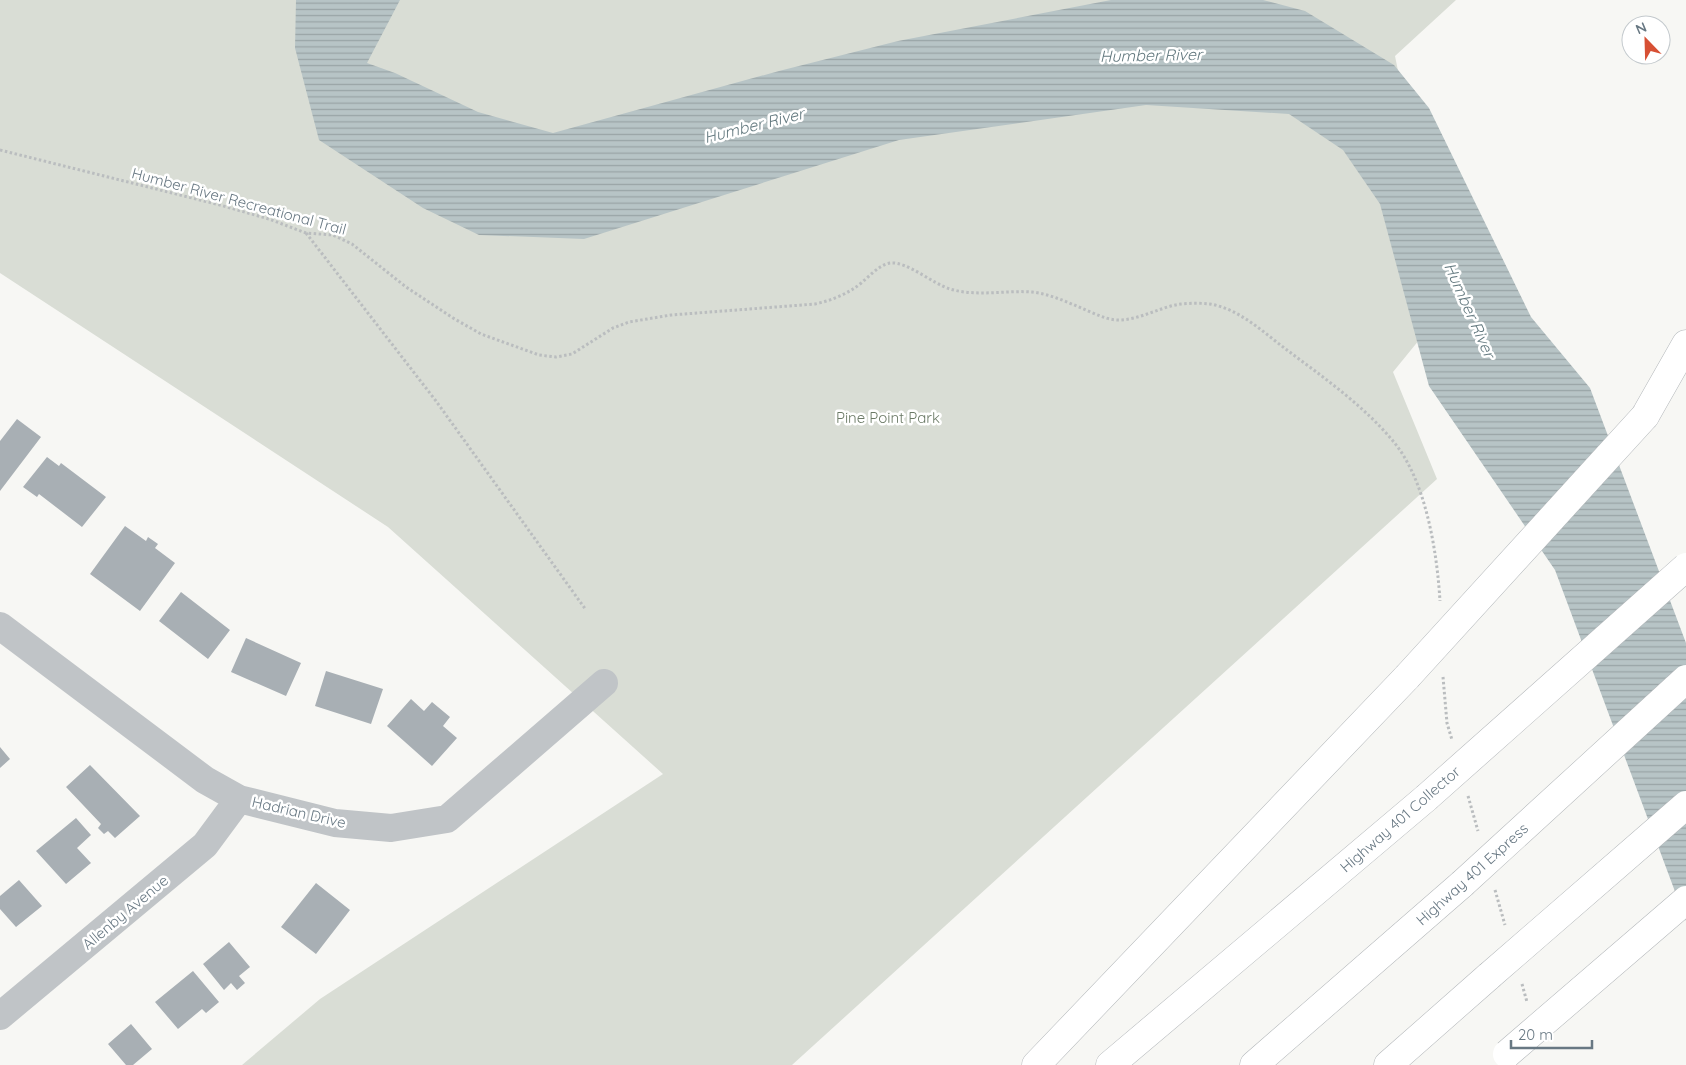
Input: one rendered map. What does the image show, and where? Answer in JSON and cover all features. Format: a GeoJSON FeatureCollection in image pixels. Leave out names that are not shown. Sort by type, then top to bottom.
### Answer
{"type":"FeatureCollection","features":[{"type":"Feature","properties":{"kind":"highway"},"geometry":{"type":"LineString","coordinates":[[1036,1065],[1407,677],[1645,416],[1686,344]]}},
{"type":"Feature","properties":{"kind":"highway","name":"Highway 401 Collector"},"geometry":{"type":"LineString","coordinates":[[1110,1065],[1426,798],[1686,567]]}},
{"type":"Feature","properties":{"kind":"highway","name":"Highway 401 Express"},"geometry":{"type":"LineString","coordinates":[[1254,1065],[1462,884],[1686,679]]}},
{"type":"Feature","properties":{"kind":"highway"},"geometry":{"type":"LineString","coordinates":[[1388,1065],[1686,805]]}},
{"type":"Feature","properties":{"kind":"highway"},"geometry":{"type":"LineString","coordinates":[[1501,1060],[1686,900]]}},
{"type":"Feature","properties":{"kind":"street","name":"Hadrian Drive"},"geometry":{"type":"LineString","coordinates":[[0,626],[205,780],[239,798],[335,824],[391,828],[447,819],[604,684]]}},
{"type":"Feature","properties":{"kind":"street","name":"Allenby Avenue"},"geometry":{"type":"LineString","coordinates":[[0,1016],[205,845],[239,798]]}},
{"type":"Feature","properties":{"kind":"path","name":"Humber River Recreational Trail"},"geometry":{"type":"LineString","coordinates":[[0,150],[220,205],[269,219],[306,233],[333,235],[352,244],[406,287],[481,334],[518,349],[556,357],[572,354],[613,328],[629,322],[671,315],[815,304],[833,299],[853,289],[890,263],[914,271],[950,289],[971,292],[1033,292],[1051,296],[1073,306],[1119,320],[1180,304],[1211,304],[1224,308],[1243,317],[1302,361],[1356,406],[1394,442],[1410,469],[1428,524],[1439,583],[1440,611]]}},
{"type":"Feature","properties":{"kind":"path"},"geometry":{"type":"LineString","coordinates":[[306,233],[436,401],[586,610]]}},
{"type":"Feature","properties":{"kind":"path"},"geometry":{"type":"LineString","coordinates":[[1443,668],[1447,724],[1452,742]]}},
{"type":"Feature","properties":{"kind":"path"},"geometry":{"type":"LineString","coordinates":[[1466,790],[1480,837]]}},
{"type":"Feature","properties":{"kind":"path"},"geometry":{"type":"LineString","coordinates":[[1493,885],[1507,932]]}},
{"type":"Feature","properties":{"kind":"path"},"geometry":{"type":"LineString","coordinates":[[1520,980],[1529,1008]]}},
{"type":"Feature","properties":{"kind":"green space","name":"Pine Point Park"},"geometry":{"type":"Polygon","coordinates":[[[0,0],[1456,0],[1395,56],[1446,307],[1393,372],[1437,479],[792,1065],[242,1065],[320,999],[663,774],[388,527],[0,273],[0,0]]]}},
{"type":"Feature","properties":{"kind":"water","name":"Humber River"},"geometry":{"type":"Polygon","coordinates":[[[296,0],[400,0],[367,63],[395,73],[478,112],[553,133],[779,71],[898,41],[1111,0],[1263,0],[1305,11],[1394,65],[1429,108],[1531,317],[1590,388],[1686,643],[1686,921],[1555,570],[1429,386],[1380,204],[1343,150],[1289,114],[1146,105],[899,140],[584,239],[479,235],[423,208],[319,140],[295,48],[296,0]]]}},
{"type":"Feature","properties":{"kind":"building"},"geometry":{"type":"Polygon","coordinates":[[[17,419],[41,437],[0,491],[0,441],[17,419]]]}},
{"type":"Feature","properties":{"kind":"building"},"geometry":{"type":"Polygon","coordinates":[[[47,457],[59,466],[61,463],[106,497],[82,527],[39,494],[37,497],[23,487],[47,457]]]}},
{"type":"Feature","properties":{"kind":"building"},"geometry":{"type":"Polygon","coordinates":[[[125,526],[146,541],[148,537],[158,544],[155,548],[175,563],[140,611],[90,574],[125,526]]]}},
{"type":"Feature","properties":{"kind":"building"},"geometry":{"type":"Polygon","coordinates":[[[181,592],[230,630],[208,659],[159,621],[181,592]]]}},
{"type":"Feature","properties":{"kind":"building"},"geometry":{"type":"Polygon","coordinates":[[[246,638],[301,663],[286,696],[231,672],[246,638]]]}},
{"type":"Feature","properties":{"kind":"building"},"geometry":{"type":"Polygon","coordinates":[[[326,671],[383,689],[371,724],[315,706],[326,671]]]}},
{"type":"Feature","properties":{"kind":"building"},"geometry":{"type":"Polygon","coordinates":[[[411,699],[424,711],[432,702],[450,717],[443,726],[457,738],[432,766],[387,726],[411,699]]]}},
{"type":"Feature","properties":{"kind":"building"},"geometry":{"type":"Polygon","coordinates":[[[0,747],[10,759],[0,768],[0,747]]]}},
{"type":"Feature","properties":{"kind":"building"},"geometry":{"type":"Polygon","coordinates":[[[90,765],[140,816],[115,838],[108,831],[104,834],[98,828],[101,824],[66,787],[90,765]]]}},
{"type":"Feature","properties":{"kind":"building"},"geometry":{"type":"Polygon","coordinates":[[[76,818],[91,835],[77,848],[91,863],[66,884],[36,851],[76,818]]]}},
{"type":"Feature","properties":{"kind":"building"},"geometry":{"type":"Polygon","coordinates":[[[19,880],[42,906],[16,927],[0,909],[0,896],[19,880]]]}},
{"type":"Feature","properties":{"kind":"building"},"geometry":{"type":"Polygon","coordinates":[[[316,883],[350,910],[316,954],[281,927],[316,883]]]}},
{"type":"Feature","properties":{"kind":"building"},"geometry":{"type":"Polygon","coordinates":[[[229,942],[250,967],[239,976],[245,983],[237,990],[231,983],[224,990],[203,964],[229,942]]]}},
{"type":"Feature","properties":{"kind":"building"},"geometry":{"type":"Polygon","coordinates":[[[193,971],[219,1002],[206,1013],[202,1009],[178,1029],[155,1002],[193,971]]]}},
{"type":"Feature","properties":{"kind":"building"},"geometry":{"type":"Polygon","coordinates":[[[131,1024],[152,1049],[133,1065],[126,1065],[108,1044],[131,1024]]]}}]}
